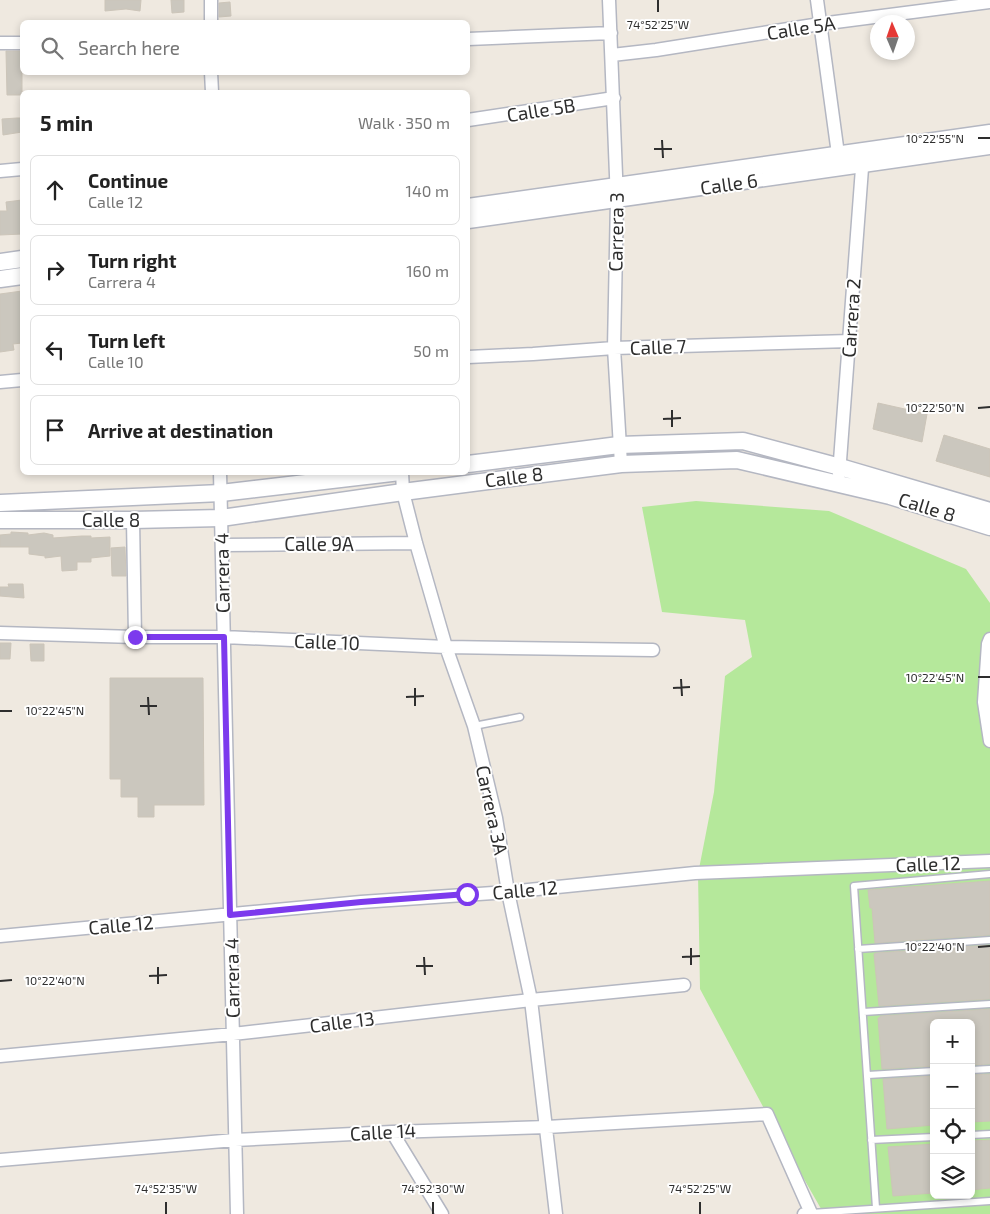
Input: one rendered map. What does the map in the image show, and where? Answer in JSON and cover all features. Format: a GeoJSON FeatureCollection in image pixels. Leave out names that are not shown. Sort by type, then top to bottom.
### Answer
{"type":"FeatureCollection","features":[{"type":"Feature","properties":{"kind":"street"},"geometry":{"type":"LineString","coordinates":[[211,0],[211,20]]}},
{"type":"Feature","properties":{"kind":"street","name":"Carrera 3"},"geometry":{"type":"LineString","coordinates":[[609,0],[617,192],[614,348],[621,464]]}},
{"type":"Feature","properties":{"kind":"street"},"geometry":{"type":"LineString","coordinates":[[817,0],[838,154]]}},
{"type":"Feature","properties":{"kind":"street","name":"Calle 5A"},"geometry":{"type":"LineString","coordinates":[[612,55],[656,50],[820,24],[990,2]]}},
{"type":"Feature","properties":{"kind":"street"},"geometry":{"type":"LineString","coordinates":[[470,40],[610,33]]}},
{"type":"Feature","properties":{"kind":"street"},"geometry":{"type":"LineString","coordinates":[[0,43],[20,43]]}},
{"type":"Feature","properties":{"kind":"street"},"geometry":{"type":"LineString","coordinates":[[211,75],[212,90]]}},
{"type":"Feature","properties":{"kind":"street","name":"Calle 5B"},"geometry":{"type":"LineString","coordinates":[[470,120],[614,98]]}},
{"type":"Feature","properties":{"kind":"street","name":"Calle 6"},"geometry":{"type":"LineString","coordinates":[[470,220],[838,154],[863,158],[990,133]]}},
{"type":"Feature","properties":{"kind":"street","name":"Calle 6"},"geometry":{"type":"LineString","coordinates":[[470,206],[617,192],[863,158],[990,146]]}},
{"type":"Feature","properties":{"kind":"street","name":"Carrera 2"},"geometry":{"type":"LineString","coordinates":[[838,484],[863,158]]}},
{"type":"Feature","properties":{"kind":"street"},"geometry":{"type":"LineString","coordinates":[[0,171],[20,169]]}},
{"type":"Feature","properties":{"kind":"street"},"geometry":{"type":"LineString","coordinates":[[0,262],[20,259]]}},
{"type":"Feature","properties":{"kind":"street"},"geometry":{"type":"LineString","coordinates":[[0,278],[20,276]]}},
{"type":"Feature","properties":{"kind":"street","name":"Calle 7"},"geometry":{"type":"LineString","coordinates":[[470,357],[614,348],[850,341]]}},
{"type":"Feature","properties":{"kind":"street"},"geometry":{"type":"LineString","coordinates":[[0,382],[20,380]]}},
{"type":"Feature","properties":{"kind":"street","name":"Calle 8"},"geometry":{"type":"LineString","coordinates":[[470,464],[619,445],[743,441],[990,511]]}},
{"type":"Feature","properties":{"kind":"street","name":"Calle 8"},"geometry":{"type":"LineString","coordinates":[[0,520],[221,518],[621,464],[737,460],[890,496],[990,528]]}},
{"type":"Feature","properties":{"kind":"street","name":"Carrera 4"},"geometry":{"type":"LineString","coordinates":[[220,475],[237,1214]]}},
{"type":"Feature","properties":{"kind":"street","name":"Calle 8"},"geometry":{"type":"LineString","coordinates":[[0,503],[221,493],[375,475]]}},
{"type":"Feature","properties":{"kind":"street","name":"Carrera 3A"},"geometry":{"type":"LineString","coordinates":[[401,475],[403,492],[416,543],[446,647],[474,726],[496,818],[508,892],[531,1000],[556,1214]]}},
{"type":"Feature","properties":{"kind":"street"},"geometry":{"type":"LineString","coordinates":[[133,520],[135,637]]}},
{"type":"Feature","properties":{"kind":"street","name":"Calle 9A"},"geometry":{"type":"LineString","coordinates":[[222,544],[416,543]]}},
{"type":"Feature","properties":{"kind":"street","name":"Calle 10"},"geometry":{"type":"LineString","coordinates":[[0,633],[135,637],[224,637],[446,647],[653,650]]}},
{"type":"Feature","properties":{"kind":"street"},"geometry":{"type":"LineString","coordinates":[[990,639],[988,644],[984,702],[990,741]]}},
{"type":"Feature","properties":{"kind":"street","name":"Calle 12"},"geometry":{"type":"LineString","coordinates":[[0,936],[361,902],[508,892],[695,873],[990,861]]}},
{"type":"Feature","properties":{"kind":"street","name":"Calle 13"},"geometry":{"type":"LineString","coordinates":[[0,1056],[233,1034],[531,1000],[684,985]]}},
{"type":"Feature","properties":{"kind":"street","name":"Calle 14"},"geometry":{"type":"LineString","coordinates":[[0,1160],[235,1140],[547,1127],[767,1114],[811,1213]]}},
{"type":"Feature","properties":{"kind":"street"},"geometry":{"type":"LineString","coordinates":[[392,1132],[442,1214]]}},
{"type":"Feature","properties":{"kind":"street"},"geometry":{"type":"LineString","coordinates":[[804,1214],[811,1213]]}},
{"type":"Feature","properties":{"kind":"lane"},"geometry":{"type":"LineString","coordinates":[[474,726],[520,717]]}},
{"type":"Feature","properties":{"kind":"lane"},"geometry":{"type":"LineString","coordinates":[[876,1208],[854,886],[990,874]]}},
{"type":"Feature","properties":{"kind":"lane"},"geometry":{"type":"LineString","coordinates":[[858,949],[990,940]]}},
{"type":"Feature","properties":{"kind":"lane"},"geometry":{"type":"LineString","coordinates":[[863,1012],[990,1004]]}},
{"type":"Feature","properties":{"kind":"lane"},"geometry":{"type":"LineString","coordinates":[[975,1070],[990,1069]]}},
{"type":"Feature","properties":{"kind":"lane"},"geometry":{"type":"LineString","coordinates":[[868,1075],[930,1071]]}},
{"type":"Feature","properties":{"kind":"lane"},"geometry":{"type":"LineString","coordinates":[[975,1135],[990,1134]]}},
{"type":"Feature","properties":{"kind":"lane"},"geometry":{"type":"LineString","coordinates":[[871,1140],[930,1137]]}},
{"type":"Feature","properties":{"kind":"lane"},"geometry":{"type":"LineString","coordinates":[[811,1213],[990,1201]]}},
{"type":"Feature","properties":{"kind":"green space"},"geometry":{"type":"Polygon","coordinates":[[[696,501],[829,511],[966,569],[990,603],[990,1214],[824,1214],[768,1116],[700,989],[698,874],[714,792],[725,676],[752,657],[745,620],[662,612],[642,507],[696,501]]]}},
{"type":"Feature","properties":{"kind":"building"},"geometry":{"type":"Polygon","coordinates":[[[105,0],[141,0],[140,11],[126,9],[105,11],[105,0]]]}},
{"type":"Feature","properties":{"kind":"building"},"geometry":{"type":"Polygon","coordinates":[[[171,0],[184,0],[184,12],[172,13],[171,0]]]}},
{"type":"Feature","properties":{"kind":"building"},"geometry":{"type":"Polygon","coordinates":[[[230,2],[231,16],[219,17],[219,3],[230,2]]]}},
{"type":"Feature","properties":{"kind":"building"},"geometry":{"type":"Polygon","coordinates":[[[6,51],[20,51],[22,90],[20,90],[20,95],[7,95],[6,51]]]}},
{"type":"Feature","properties":{"kind":"building"},"geometry":{"type":"Polygon","coordinates":[[[20,118],[20,132],[3,135],[2,119],[20,118]]]}},
{"type":"Feature","properties":{"kind":"building"},"geometry":{"type":"Polygon","coordinates":[[[20,200],[20,234],[0,235],[0,211],[7,211],[6,202],[20,200]]]}},
{"type":"Feature","properties":{"kind":"building"},"geometry":{"type":"Polygon","coordinates":[[[20,291],[20,343],[13,344],[14,350],[0,352],[0,294],[20,291]]]}},
{"type":"Feature","properties":{"kind":"building"},"geometry":{"type":"Polygon","coordinates":[[[878,403],[927,414],[922,442],[873,429],[878,403]]]}},
{"type":"Feature","properties":{"kind":"building"},"geometry":{"type":"Polygon","coordinates":[[[944,435],[990,449],[990,477],[936,461],[944,435]]]}},
{"type":"Feature","properties":{"kind":"building"},"geometry":{"type":"Polygon","coordinates":[[[11,532],[28,533],[28,535],[44,533],[53,535],[53,538],[110,537],[110,556],[91,558],[91,562],[77,562],[77,570],[62,571],[61,556],[45,558],[45,556],[29,554],[29,547],[0,547],[0,535],[11,534],[11,532]]]}},
{"type":"Feature","properties":{"kind":"building"},"geometry":{"type":"Polygon","coordinates":[[[125,547],[126,576],[112,576],[111,548],[125,547]]]}},
{"type":"Feature","properties":{"kind":"building"},"geometry":{"type":"Polygon","coordinates":[[[8,584],[23,584],[24,598],[0,596],[0,587],[9,587],[8,584]]]}},
{"type":"Feature","properties":{"kind":"building"},"geometry":{"type":"Polygon","coordinates":[[[0,643],[11,643],[10,659],[0,659],[0,643]]]}},
{"type":"Feature","properties":{"kind":"building"},"geometry":{"type":"Polygon","coordinates":[[[30,644],[44,644],[44,661],[31,661],[30,644]]]}},
{"type":"Feature","properties":{"kind":"building"},"geometry":{"type":"Polygon","coordinates":[[[110,678],[203,678],[204,805],[154,805],[154,817],[138,817],[138,797],[121,797],[121,779],[110,779],[110,678]]]}},
{"type":"Feature","properties":{"kind":"building"},"geometry":{"type":"Polygon","coordinates":[[[990,881],[990,935],[875,943],[872,908],[870,908],[868,890],[990,881]]]}},
{"type":"Feature","properties":{"kind":"building"},"geometry":{"type":"Polygon","coordinates":[[[990,945],[990,999],[879,1006],[874,954],[990,945]]]}},
{"type":"Feature","properties":{"kind":"building"},"geometry":{"type":"Polygon","coordinates":[[[990,1009],[990,1064],[975,1065],[975,1019],[930,1019],[930,1066],[882,1069],[878,1018],[880,1016],[990,1009]]]}},
{"type":"Feature","properties":{"kind":"building"},"geometry":{"type":"Polygon","coordinates":[[[990,1074],[990,1121],[975,1122],[975,1075],[990,1074]]]}},
{"type":"Feature","properties":{"kind":"building"},"geometry":{"type":"Polygon","coordinates":[[[930,1076],[930,1125],[887,1129],[883,1079],[930,1076]]]}},
{"type":"Feature","properties":{"kind":"building"},"geometry":{"type":"Polygon","coordinates":[[[990,1140],[990,1188],[975,1190],[975,1141],[990,1140]]]}},
{"type":"Feature","properties":{"kind":"building"},"geometry":{"type":"Polygon","coordinates":[[[930,1144],[930,1193],[893,1196],[888,1147],[930,1144]]]}},
{"type":"Feature","properties":{"kind":"route"},"geometry":{"type":"LineString","coordinates":[[135,637],[224,637],[230,915],[467,894]]}}]}
